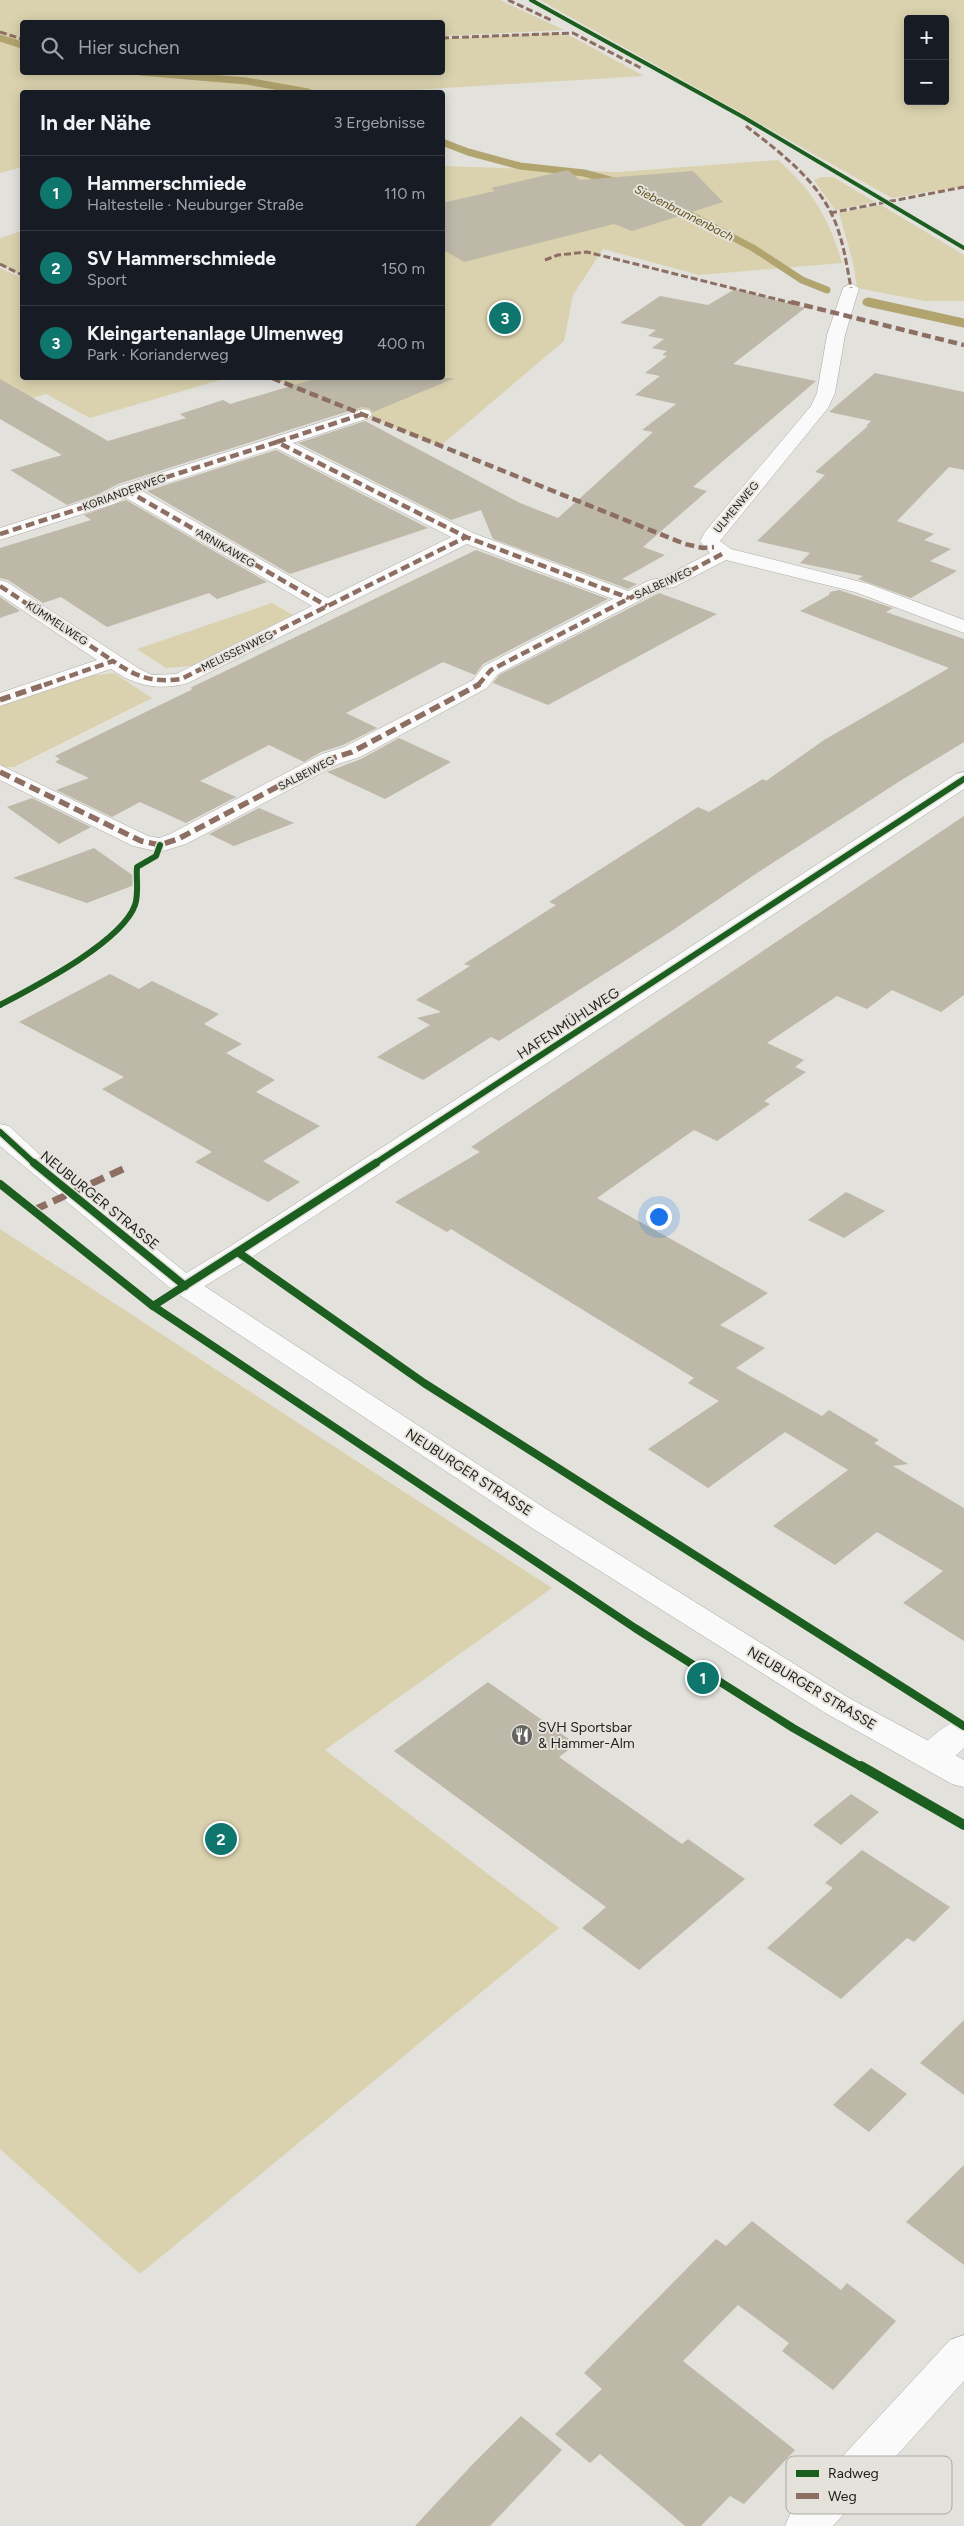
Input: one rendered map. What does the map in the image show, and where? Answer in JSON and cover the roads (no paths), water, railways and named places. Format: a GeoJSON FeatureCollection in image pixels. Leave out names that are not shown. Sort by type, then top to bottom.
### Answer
{"type":"FeatureCollection","features":[{"type":"Feature","properties":{"kind":"street","name":"ULMENWEG"},"geometry":{"type":"LineString","coordinates":[[848,297],[836,335],[826,393],[818,408],[712,536],[710,542],[724,553],[862,588],[964,627]]}},
{"type":"Feature","properties":{"kind":"street","name":"KORIANDERWEG"},"geometry":{"type":"LineString","coordinates":[[0,534],[107,500],[126,490],[363,414]]}},
{"type":"Feature","properties":{"kind":"street"},"geometry":{"type":"LineString","coordinates":[[276,442],[466,537]]}},
{"type":"Feature","properties":{"kind":"street","name":"ARNIKAWEG"},"geometry":{"type":"LineString","coordinates":[[126,490],[327,606]]}},
{"type":"Feature","properties":{"kind":"street","name":"SALBEIWEG"},"geometry":{"type":"LineString","coordinates":[[466,537],[629,598]]}},
{"type":"Feature","properties":{"kind":"street","name":"MELISSENWEG"},"geometry":{"type":"LineString","coordinates":[[113,661],[140,679],[151,682],[181,679],[466,537]]}},
{"type":"Feature","properties":{"kind":"street","name":"SALBEIWEG"},"geometry":{"type":"LineString","coordinates":[[0,772],[141,841],[160,845],[178,839],[330,759],[352,752],[480,684],[491,670],[629,598],[657,584],[667,583],[724,553]]}},
{"type":"Feature","properties":{"kind":"street","name":"KÜMMELWEG"},"geometry":{"type":"LineString","coordinates":[[0,586],[113,661]]}},
{"type":"Feature","properties":{"kind":"street"},"geometry":{"type":"LineString","coordinates":[[0,700],[113,661]]}},
{"type":"Feature","properties":{"kind":"street","name":"HAFENMÜHLWEG"},"geometry":{"type":"LineString","coordinates":[[185,1286],[239,1253],[964,779]]}},
{"type":"Feature","properties":{"kind":"street","name":"NEUBURGER STRASSE"},"geometry":{"type":"LineString","coordinates":[[0,1132],[30,1160],[185,1286],[543,1521],[838,1706],[964,1775]]}},
{"type":"Feature","properties":{"kind":"street"},"geometry":{"type":"LineString","coordinates":[[932,1757],[964,1730]]}},
{"type":"Feature","properties":{"kind":"street"},"geometry":{"type":"LineString","coordinates":[[870,2456],[964,2352]]}},
{"type":"Feature","properties":{"kind":"street"},"geometry":{"type":"LineString","coordinates":[[806,2526],[817,2514]]}},
{"type":"Feature","properties":{"kind":"waterway","name":"Siebenbrunnenbach"},"geometry":{"type":"LineString","coordinates":[[0,38],[20,44]]}},
{"type":"Feature","properties":{"kind":"waterway","name":"Siebenbrunnenbach"},"geometry":{"type":"LineString","coordinates":[[176,75],[246,81],[297,90]]}},
{"type":"Feature","properties":{"kind":"waterway","name":"Siebenbrunnenbach"},"geometry":{"type":"LineString","coordinates":[[445,143],[468,152],[520,166],[584,173],[621,183]]}},
{"type":"Feature","properties":{"kind":"waterway","name":"Siebenbrunnenbach"},"geometry":{"type":"LineString","coordinates":[[672,205],[753,248],[802,280],[827,290]]}},
{"type":"Feature","properties":{"kind":"waterway","name":"Siebenbrunnenbach"},"geometry":{"type":"LineString","coordinates":[[866,302],[874,304]]}},
{"type":"Feature","properties":{"kind":"waterway","name":"Siebenbrunnenbach"},"geometry":{"type":"LineString","coordinates":[[868,302],[964,323]]}},
{"type":"Feature","properties":{"kind":"place","name":"Kleingartenanlage Ulmenweg"},"geometry":{"type":"Point","coordinates":[505,318]}},
{"type":"Feature","properties":{"kind":"place","name":"Hammerschmiede"},"geometry":{"type":"Point","coordinates":[703,1678]}},
{"type":"Feature","properties":{"kind":"place","name":"SVH Sportsbar & Hammer-Alm"},"geometry":{"type":"Point","coordinates":[522,1735]}},
{"type":"Feature","properties":{"kind":"place","name":"SV Hammerschmiede"},"geometry":{"type":"Point","coordinates":[221,1839]}}]}
